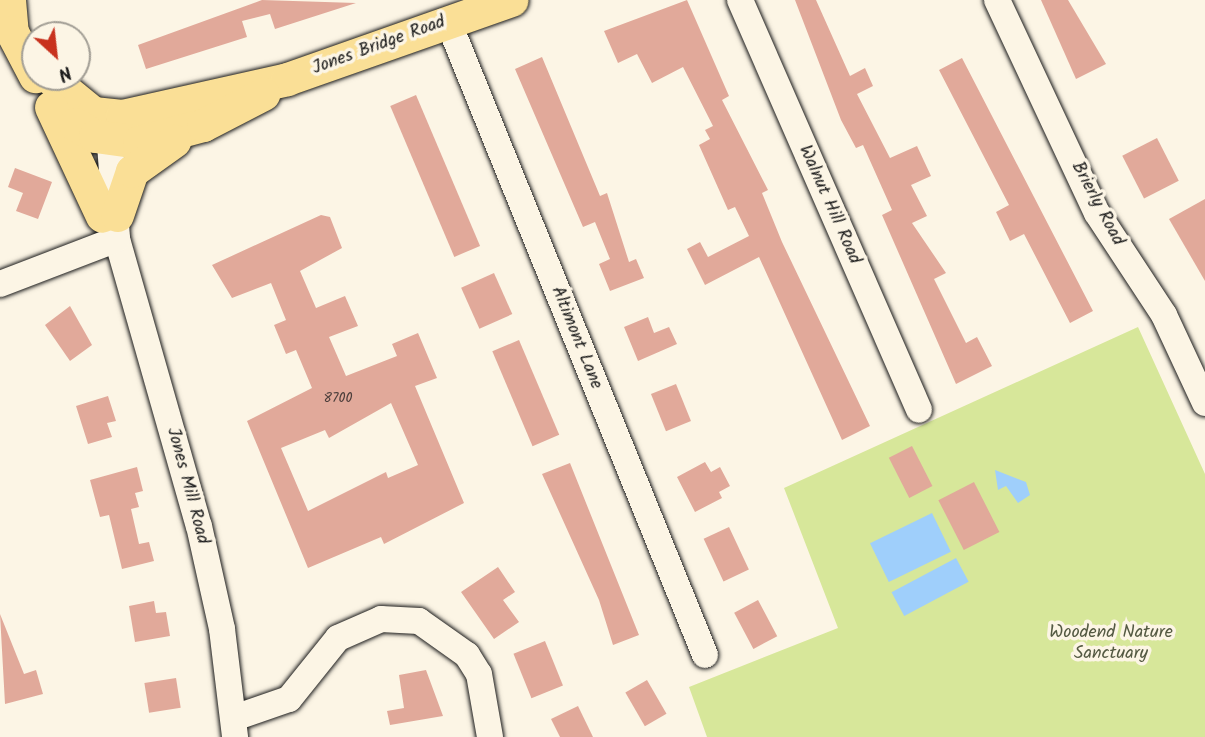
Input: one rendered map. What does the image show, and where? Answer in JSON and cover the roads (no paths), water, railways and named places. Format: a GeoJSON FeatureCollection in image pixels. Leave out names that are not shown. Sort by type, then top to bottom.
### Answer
{"type":"FeatureCollection","features":[{"type":"Feature","properties":{"kind":"main road"},"geometry":{"type":"LineString","coordinates":[[9,0],[12,32],[21,47]]}},
{"type":"Feature","properties":{"kind":"main road"},"geometry":{"type":"LineString","coordinates":[[14,0],[23,21]]}},
{"type":"Feature","properties":{"kind":"main road","name":"Jones Bridge Road"},"geometry":{"type":"LineString","coordinates":[[104,133],[288,79],[511,0]]}},
{"type":"Feature","properties":{"kind":"main road","name":"Jones Bridge Road"},"geometry":{"type":"LineString","coordinates":[[104,133],[139,142],[203,125],[288,79]]}},
{"type":"Feature","properties":{"kind":"main road"},"geometry":{"type":"LineString","coordinates":[[46,91],[112,224]]}},
{"type":"Feature","properties":{"kind":"main road"},"geometry":{"type":"LineString","coordinates":[[53,91],[104,133]]}},
{"type":"Feature","properties":{"kind":"main road"},"geometry":{"type":"LineString","coordinates":[[112,224],[142,159],[203,125]]}},
{"type":"Feature","properties":{"kind":"street","name":"Walnut Hill Road"},"geometry":{"type":"LineString","coordinates":[[740,0],[919,410]]}},
{"type":"Feature","properties":{"kind":"street","name":"Brierly Road"},"geometry":{"type":"LineString","coordinates":[[998,0],[1097,213],[1164,315],[1205,403]]}},
{"type":"Feature","properties":{"kind":"street","name":"Altimont Lane"},"geometry":{"type":"LineString","coordinates":[[448,21],[705,655]]}},
{"type":"Feature","properties":{"kind":"street","name":"Jones Mill Road"},"geometry":{"type":"LineString","coordinates":[[104,133],[89,161],[112,224],[199,526],[235,727]]}},
{"type":"Feature","properties":{"kind":"street"},"geometry":{"type":"LineString","coordinates":[[0,284],[112,224]]}},
{"type":"Feature","properties":{"kind":"street"},"geometry":{"type":"LineString","coordinates":[[235,727],[289,699],[338,638],[381,619],[419,621],[467,655],[479,674],[490,737]]}},
{"type":"Feature","properties":{"kind":"water"},"geometry":{"type":"Polygon","coordinates":[[[995,470],[1026,482],[1030,495],[1018,503],[1006,486],[998,490],[995,470]]]}},
{"type":"Feature","properties":{"kind":"water"},"geometry":{"type":"Polygon","coordinates":[[[932,513],[951,552],[889,582],[870,543],[932,513]]]}},
{"type":"Feature","properties":{"kind":"water"},"geometry":{"type":"Polygon","coordinates":[[[956,558],[969,582],[904,616],[892,592],[956,558]]]}},
{"type":"Feature","properties":{"kind":"park label","name":"Woodend Nature Sanctuary"},"geometry":{"type":"Point","coordinates":[1111,644]}}]}
